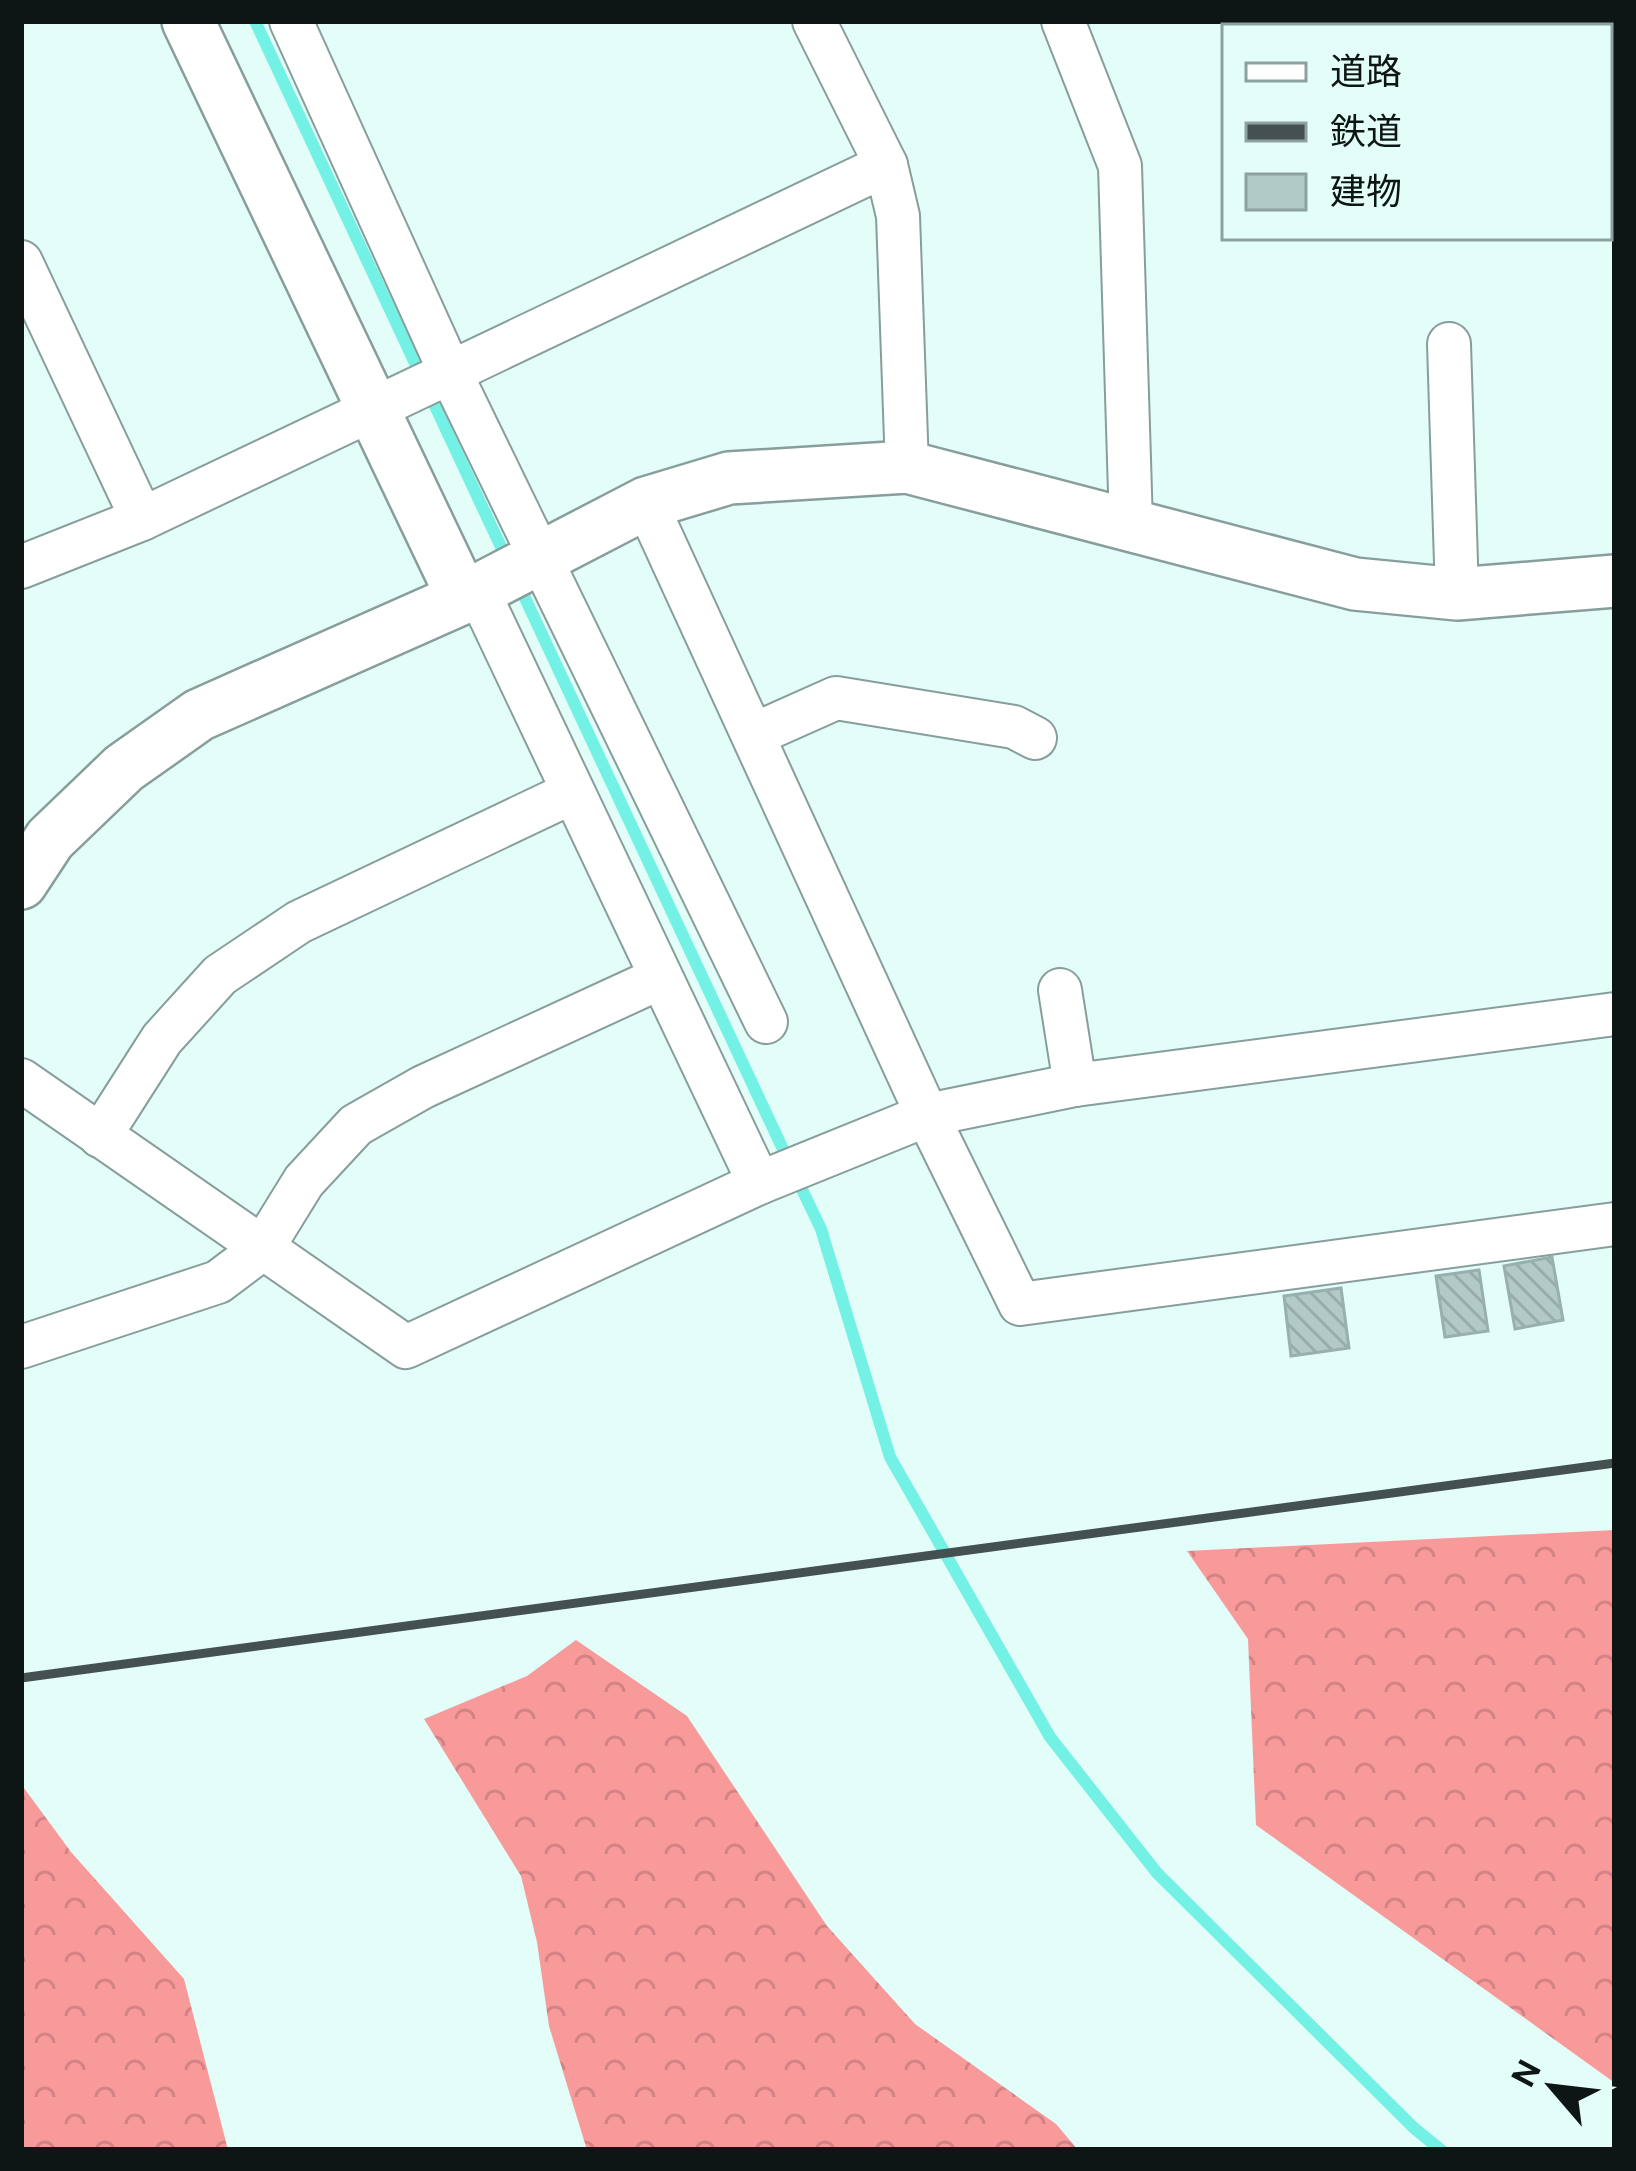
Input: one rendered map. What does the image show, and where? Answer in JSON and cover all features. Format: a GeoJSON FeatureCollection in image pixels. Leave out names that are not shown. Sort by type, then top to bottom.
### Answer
{"type":"FeatureCollection","features":[{"type":"Feature","properties":{"kind":"street"},"geometry":{"type":"LineString","coordinates":[[188,21],[372,409],[478,591],[759,1183]]}},
{"type":"Feature","properties":{"kind":"street"},"geometry":{"type":"LineString","coordinates":[[291,21],[450,372],[766,1022]]}},
{"type":"Feature","properties":{"kind":"street"},"geometry":{"type":"LineString","coordinates":[[814,21],[886,165],[898,216],[907,467]]}},
{"type":"Feature","properties":{"kind":"street"},"geometry":{"type":"LineString","coordinates":[[1063,21],[1120,166],[1130,525]]}},
{"type":"Feature","properties":{"kind":"street"},"geometry":{"type":"LineString","coordinates":[[21,567],[142,519],[886,165]]}},
{"type":"Feature","properties":{"kind":"street"},"geometry":{"type":"LineString","coordinates":[[21,262],[142,519]]}},
{"type":"Feature","properties":{"kind":"street"},"geometry":{"type":"LineString","coordinates":[[1449,344],[1457,595]]}},
{"type":"Feature","properties":{"kind":"street"},"geometry":{"type":"LineString","coordinates":[[21,883],[50,839],[109,782],[199,715],[478,591],[646,503],[729,478],[907,467],[1355,584],[1457,595],[1615,581]]}},
{"type":"Feature","properties":{"kind":"street"},"geometry":{"type":"LineString","coordinates":[[646,503],[927,1115],[1020,1304],[1615,1224]]}},
{"type":"Feature","properties":{"kind":"street"},"geometry":{"type":"LineString","coordinates":[[753,735],[836,698],[1014,727],[1035,738]]}},
{"type":"Feature","properties":{"kind":"street"},"geometry":{"type":"LineString","coordinates":[[100,1136],[162,1040],[220,975],[299,922],[573,792]]}},
{"type":"Feature","properties":{"kind":"street"},"geometry":{"type":"LineString","coordinates":[[21,1347],[218,1282],[262,1249],[304,1181],[356,1125],[423,1087],[660,978]]}},
{"type":"Feature","properties":{"kind":"street"},"geometry":{"type":"LineString","coordinates":[[1060,990],[1075,1085]]}},
{"type":"Feature","properties":{"kind":"street"},"geometry":{"type":"LineString","coordinates":[[21,1080],[406,1347],[759,1183],[927,1115],[1075,1085],[1615,1014]]}},
{"type":"Feature","properties":{"kind":"green space"},"geometry":{"type":"Polygon","coordinates":[[[1615,1530],[1615,2083],[1256,1825],[1248,1639],[1187,1551],[1615,1530]]]}},
{"type":"Feature","properties":{"kind":"green space"},"geometry":{"type":"Polygon","coordinates":[[[576,1640],[687,1716],[827,1926],[915,2024],[1056,2124],[1078,2150],[587,2150],[549,2026],[537,1942],[521,1876],[424,1719],[527,1676],[576,1640]]]}},
{"type":"Feature","properties":{"kind":"green space"},"geometry":{"type":"Polygon","coordinates":[[[21,1784],[71,1852],[184,1979],[228,2150],[21,2150],[21,1784]]]}},
{"type":"Feature","properties":{"kind":"building"},"geometry":{"type":"Polygon","coordinates":[[[1552,1257],[1563,1320],[1515,1329],[1504,1266],[1552,1257]]]}},
{"type":"Feature","properties":{"kind":"building"},"geometry":{"type":"Polygon","coordinates":[[[1479,1270],[1488,1331],[1445,1337],[1436,1276],[1479,1270]]]}},
{"type":"Feature","properties":{"kind":"building"},"geometry":{"type":"Polygon","coordinates":[[[1341,1288],[1349,1348],[1291,1356],[1284,1296],[1341,1288]]]}},
{"type":"Feature","properties":{"kind":"waterway"},"geometry":{"type":"LineString","coordinates":[[255,21],[508,562]]}},
{"type":"Feature","properties":{"kind":"waterway"},"geometry":{"type":"LineString","coordinates":[[517,581],[788,1160]]}},
{"type":"Feature","properties":{"kind":"waterway"},"geometry":{"type":"LineString","coordinates":[[797,1179],[821,1229],[890,1457],[1050,1737],[1157,1873],[1441,2150]]}},
{"type":"Feature","properties":{"kind":"railway"},"geometry":{"type":"LineString","coordinates":[[21,1678],[1615,1463]]}}]}
